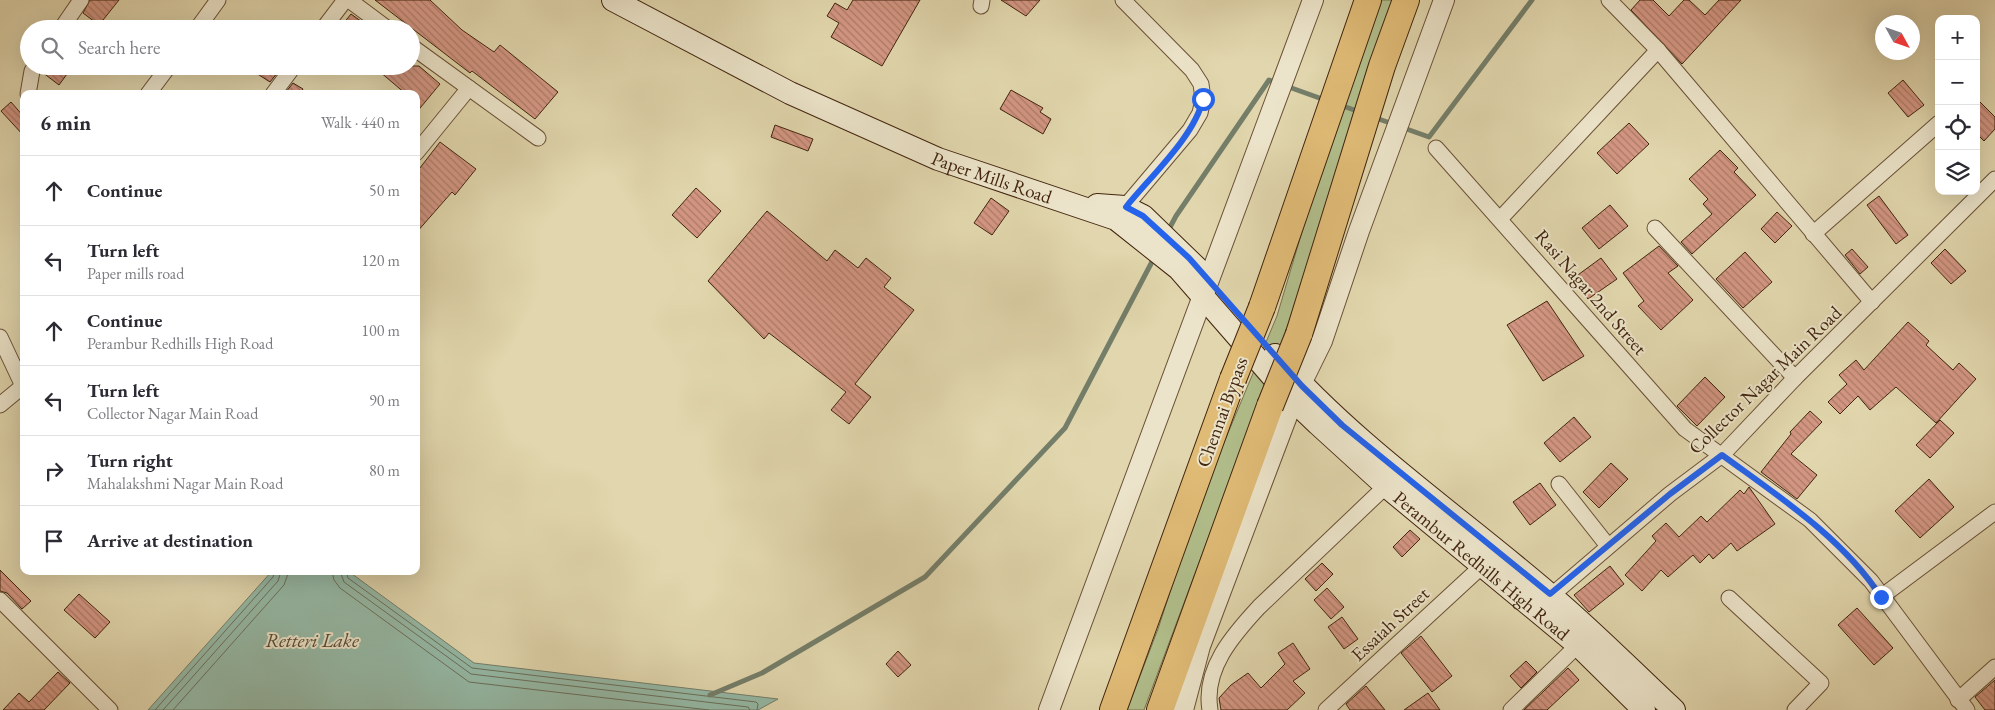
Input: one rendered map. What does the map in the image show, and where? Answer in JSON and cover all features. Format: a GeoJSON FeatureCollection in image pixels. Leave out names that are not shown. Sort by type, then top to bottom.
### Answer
{"type":"FeatureCollection","features":[{"type":"Feature","properties":{"kind":"highway","name":"Chennai Bypass"},"geometry":{"type":"LineString","coordinates":[[1114,710],[1233,380],[1262,307],[1368,0]]}},
{"type":"Feature","properties":{"kind":"highway"},"geometry":{"type":"LineString","coordinates":[[1160,710],[1288,397],[1299,334],[1382,66],[1406,0]]}},
{"type":"Feature","properties":{"kind":"main road","name":"Paper Mills Road"},"geometry":{"type":"LineString","coordinates":[[613,0],[790,93],[938,159],[1074,204],[1128,217]]}},
{"type":"Feature","properties":{"kind":"main road"},"geometry":{"type":"LineString","coordinates":[[1128,217],[1184,264],[1209,282],[1288,397]]}},
{"type":"Feature","properties":{"kind":"main road","name":"Perambur Redhills High Road"},"geometry":{"type":"LineString","coordinates":[[1288,397],[1386,486],[1481,567],[1543,603],[1578,645],[1644,710]]}},
{"type":"Feature","properties":{"kind":"main road","name":"Perambur Redhills High Road"},"geometry":{"type":"LineString","coordinates":[[1288,397],[1342,425],[1543,603],[1674,710]]}},
{"type":"Feature","properties":{"kind":"street"},"geometry":{"type":"LineString","coordinates":[[67,20],[81,0]]}},
{"type":"Feature","properties":{"kind":"street"},"geometry":{"type":"LineString","coordinates":[[204,20],[218,0]]}},
{"type":"Feature","properties":{"kind":"street"},"geometry":{"type":"LineString","coordinates":[[330,20],[347,0],[375,20]]}},
{"type":"Feature","properties":{"kind":"street"},"geometry":{"type":"LineString","coordinates":[[1123,0],[1192,70],[1201,84],[1203,99],[1200,112],[1190,130],[1128,217]]}},
{"type":"Feature","properties":{"kind":"street"},"geometry":{"type":"LineString","coordinates":[[1049,710],[1313,0]]}},
{"type":"Feature","properties":{"kind":"street"},"geometry":{"type":"LineString","coordinates":[[1183,710],[1200,646],[1288,397],[1322,341],[1359,231],[1444,0]]}},
{"type":"Feature","properties":{"kind":"street"},"geometry":{"type":"LineString","coordinates":[[1609,0],[1658,50],[1872,302]]}},
{"type":"Feature","properties":{"kind":"street"},"geometry":{"type":"LineString","coordinates":[[1500,218],[1658,50]]}},
{"type":"Feature","properties":{"kind":"street"},"geometry":{"type":"LineString","coordinates":[[420,53],[538,138]]}},
{"type":"Feature","properties":{"kind":"street"},"geometry":{"type":"LineString","coordinates":[[29,90],[31,75]]}},
{"type":"Feature","properties":{"kind":"street"},"geometry":{"type":"LineString","coordinates":[[151,90],[162,75]]}},
{"type":"Feature","properties":{"kind":"street"},"geometry":{"type":"LineString","coordinates":[[276,90],[287,75]]}},
{"type":"Feature","properties":{"kind":"street"},"geometry":{"type":"LineString","coordinates":[[420,148],[469,88]]}},
{"type":"Feature","properties":{"kind":"street"},"geometry":{"type":"LineString","coordinates":[[1813,234],[1935,127]]}},
{"type":"Feature","properties":{"kind":"street","name":"Rasi Nagar 2nd Street"},"geometry":{"type":"LineString","coordinates":[[1436,148],[1686,429],[1810,520],[1871,581],[1962,705]]}},
{"type":"Feature","properties":{"kind":"street","name":"Collector Nagar Main Road"},"geometry":{"type":"LineString","coordinates":[[1543,603],[1670,494],[1722,455],[1795,378],[1995,179]]}},
{"type":"Feature","properties":{"kind":"street"},"geometry":{"type":"LineString","coordinates":[[1655,228],[1795,378]]}},
{"type":"Feature","properties":{"kind":"street"},"geometry":{"type":"LineString","coordinates":[[0,337],[20,380]]}},
{"type":"Feature","properties":{"kind":"street"},"geometry":{"type":"LineString","coordinates":[[0,405],[20,388]]}},
{"type":"Feature","properties":{"kind":"street"},"geometry":{"type":"LineString","coordinates":[[1559,484],[1608,546]]}},
{"type":"Feature","properties":{"kind":"street"},"geometry":{"type":"LineString","coordinates":[[1210,710],[1207,696],[1212,671],[1240,628],[1258,607],[1386,486]]}},
{"type":"Feature","properties":{"kind":"street"},"geometry":{"type":"LineString","coordinates":[[1881,597],[1995,512]]}},
{"type":"Feature","properties":{"kind":"street","name":"Essaiah Street"},"geometry":{"type":"LineString","coordinates":[[1326,710],[1481,567]]}},
{"type":"Feature","properties":{"kind":"street"},"geometry":{"type":"LineString","coordinates":[[1729,598],[1821,683],[1795,710]]}},
{"type":"Feature","properties":{"kind":"street"},"geometry":{"type":"LineString","coordinates":[[0,600],[110,710]]}},
{"type":"Feature","properties":{"kind":"street"},"geometry":{"type":"LineString","coordinates":[[1511,710],[1578,645]]}},
{"type":"Feature","properties":{"kind":"street"},"geometry":{"type":"LineString","coordinates":[[1962,705],[1995,667]]}},
{"type":"Feature","properties":{"kind":"shaded area"},"geometry":{"type":"Polygon","coordinates":[[[1377,0],[1396,0],[1290,319],[1144,710],[1127,710],[1158,629],[1200,500],[1277,316],[1337,114],[1377,0]]]}},
{"type":"Feature","properties":{"kind":"water","name":"Retteri Lake"},"geometry":{"type":"Polygon","coordinates":[[[268,575],[353,575],[474,663],[778,699],[758,710],[148,710],[268,575]]]}},
{"type":"Feature","properties":{"kind":"building"},"geometry":{"type":"Polygon","coordinates":[[[90,0],[119,0],[103,20],[92,20],[83,13],[90,0]]]}},
{"type":"Feature","properties":{"kind":"building"},"geometry":{"type":"Polygon","coordinates":[[[375,0],[430,0],[462,30],[494,52],[500,45],[558,92],[535,119],[420,35],[420,20],[401,20],[375,0]]]}},
{"type":"Feature","properties":{"kind":"building"},"geometry":{"type":"Polygon","coordinates":[[[853,0],[920,0],[882,66],[831,37],[839,23],[827,16],[835,3],[847,10],[853,0]]]}},
{"type":"Feature","properties":{"kind":"building"},"geometry":{"type":"Polygon","coordinates":[[[1001,0],[1040,0],[1026,16],[1001,0]]]}},
{"type":"Feature","properties":{"kind":"building"},"geometry":{"type":"Polygon","coordinates":[[[1640,0],[1653,0],[1669,16],[1684,0],[1689,0],[1705,15],[1719,0],[1741,0],[1682,64],[1631,10],[1640,0]]]}},
{"type":"Feature","properties":{"kind":"building"},"geometry":{"type":"Polygon","coordinates":[[[351,14],[359,20],[346,20],[351,14]]]}},
{"type":"Feature","properties":{"kind":"building"},"geometry":{"type":"Polygon","coordinates":[[[420,67],[440,84],[420,108],[420,90],[401,90],[384,75],[420,75],[420,67]]]}},
{"type":"Feature","properties":{"kind":"building"},"geometry":{"type":"Polygon","coordinates":[[[46,75],[66,75],[59,85],[46,75]]]}},
{"type":"Feature","properties":{"kind":"building"},"geometry":{"type":"Polygon","coordinates":[[[259,75],[276,75],[270,82],[259,75]]]}},
{"type":"Feature","properties":{"kind":"building"},"geometry":{"type":"Polygon","coordinates":[[[1903,80],[1924,105],[1908,117],[1888,93],[1903,80]]]}},
{"type":"Feature","properties":{"kind":"building"},"geometry":{"type":"Polygon","coordinates":[[[293,83],[303,89],[302,90],[288,90],[293,83]]]}},
{"type":"Feature","properties":{"kind":"building"},"geometry":{"type":"Polygon","coordinates":[[[1011,90],[1043,108],[1040,112],[1051,119],[1043,134],[1000,109],[1011,90]]]}},
{"type":"Feature","properties":{"kind":"building"},"geometry":{"type":"Polygon","coordinates":[[[11,102],[20,112],[20,132],[1,111],[11,102]]]}},
{"type":"Feature","properties":{"kind":"building"},"geometry":{"type":"Polygon","coordinates":[[[1980,102],[1995,117],[1995,129],[1984,141],[1980,137],[1980,102]]]}},
{"type":"Feature","properties":{"kind":"building"},"geometry":{"type":"Polygon","coordinates":[[[1629,123],[1649,144],[1617,174],[1597,153],[1629,123]]]}},
{"type":"Feature","properties":{"kind":"building"},"geometry":{"type":"Polygon","coordinates":[[[775,125],[813,139],[808,151],[771,137],[775,125]]]}},
{"type":"Feature","properties":{"kind":"building"},"geometry":{"type":"Polygon","coordinates":[[[440,142],[476,169],[455,195],[452,192],[420,228],[420,168],[440,142]]]}},
{"type":"Feature","properties":{"kind":"building"},"geometry":{"type":"Polygon","coordinates":[[[1720,150],[1738,168],[1734,172],[1756,195],[1692,254],[1681,242],[1712,214],[1703,204],[1708,199],[1689,179],[1720,150]]]}},
{"type":"Feature","properties":{"kind":"building"},"geometry":{"type":"Polygon","coordinates":[[[696,188],[721,211],[697,238],[672,215],[696,188]]]}},
{"type":"Feature","properties":{"kind":"building"},"geometry":{"type":"Polygon","coordinates":[[[1879,196],[1908,235],[1896,244],[1867,205],[1879,196]]]}},
{"type":"Feature","properties":{"kind":"building"},"geometry":{"type":"Polygon","coordinates":[[[991,198],[1009,211],[992,235],[974,223],[991,198]]]}},
{"type":"Feature","properties":{"kind":"building"},"geometry":{"type":"Polygon","coordinates":[[[1610,205],[1628,226],[1599,249],[1582,228],[1610,205]]]}},
{"type":"Feature","properties":{"kind":"building"},"geometry":{"type":"Polygon","coordinates":[[[767,211],[827,261],[835,250],[858,268],[866,258],[891,278],[884,287],[914,310],[855,384],[871,397],[849,424],[831,410],[846,392],[769,333],[764,339],[708,281],[767,211]]]}},
{"type":"Feature","properties":{"kind":"building"},"geometry":{"type":"Polygon","coordinates":[[[1777,212],[1792,226],[1775,243],[1761,229],[1777,212]]]}},
{"type":"Feature","properties":{"kind":"building"},"geometry":{"type":"Polygon","coordinates":[[[1659,246],[1678,266],[1668,273],[1693,300],[1661,330],[1638,306],[1644,301],[1623,273],[1659,246]]]}},
{"type":"Feature","properties":{"kind":"building"},"geometry":{"type":"Polygon","coordinates":[[[1852,249],[1868,267],[1860,274],[1845,255],[1852,249]]]}},
{"type":"Feature","properties":{"kind":"building"},"geometry":{"type":"Polygon","coordinates":[[[1945,249],[1966,271],[1951,284],[1931,263],[1945,249]]]}},
{"type":"Feature","properties":{"kind":"building"},"geometry":{"type":"Polygon","coordinates":[[[1745,252],[1772,282],[1743,308],[1716,279],[1745,252]]]}},
{"type":"Feature","properties":{"kind":"building"},"geometry":{"type":"Polygon","coordinates":[[[1601,258],[1617,279],[1588,299],[1571,280],[1601,258]]]}},
{"type":"Feature","properties":{"kind":"building"},"geometry":{"type":"Polygon","coordinates":[[[1547,301],[1584,356],[1543,381],[1507,325],[1547,301]]]}},
{"type":"Feature","properties":{"kind":"building"},"geometry":{"type":"Polygon","coordinates":[[[1908,322],[1929,341],[1926,345],[1953,370],[1959,363],[1976,379],[1936,423],[1896,387],[1870,410],[1858,396],[1840,414],[1828,402],[1847,384],[1839,375],[1856,360],[1864,370],[1908,322]]]}},
{"type":"Feature","properties":{"kind":"building"},"geometry":{"type":"Polygon","coordinates":[[[1705,377],[1725,397],[1697,426],[1677,406],[1705,377]]]}},
{"type":"Feature","properties":{"kind":"building"},"geometry":{"type":"Polygon","coordinates":[[[1810,411],[1822,422],[1791,454],[1817,475],[1797,499],[1761,472],[1791,434],[1790,432],[1810,411]]]}},
{"type":"Feature","properties":{"kind":"building"},"geometry":{"type":"Polygon","coordinates":[[[1574,417],[1591,437],[1560,462],[1544,443],[1574,417]]]}},
{"type":"Feature","properties":{"kind":"building"},"geometry":{"type":"Polygon","coordinates":[[[1940,420],[1954,433],[1930,458],[1916,445],[1940,420]]]}},
{"type":"Feature","properties":{"kind":"building"},"geometry":{"type":"Polygon","coordinates":[[[1611,463],[1628,479],[1599,508],[1583,492],[1611,463]]]}},
{"type":"Feature","properties":{"kind":"building"},"geometry":{"type":"Polygon","coordinates":[[[1929,479],[1954,507],[1920,538],[1895,511],[1929,479]]]}},
{"type":"Feature","properties":{"kind":"building"},"geometry":{"type":"Polygon","coordinates":[[[1540,483],[1556,505],[1530,525],[1513,502],[1540,483]]]}},
{"type":"Feature","properties":{"kind":"building"},"geometry":{"type":"Polygon","coordinates":[[[1749,487],[1775,524],[1737,551],[1731,543],[1713,559],[1709,554],[1700,563],[1693,555],[1668,577],[1661,570],[1642,591],[1625,575],[1656,541],[1652,536],[1666,523],[1679,537],[1701,516],[1707,522],[1740,490],[1744,494],[1749,487]]]}},
{"type":"Feature","properties":{"kind":"building"},"geometry":{"type":"Polygon","coordinates":[[[1410,530],[1420,539],[1402,557],[1393,547],[1410,530]]]}},
{"type":"Feature","properties":{"kind":"building"},"geometry":{"type":"Polygon","coordinates":[[[1322,563],[1333,574],[1316,591],[1305,579],[1322,563]]]}},
{"type":"Feature","properties":{"kind":"building"},"geometry":{"type":"Polygon","coordinates":[[[1610,566],[1624,584],[1589,612],[1574,595],[1610,566]]]}},
{"type":"Feature","properties":{"kind":"building"},"geometry":{"type":"Polygon","coordinates":[[[0,570],[31,601],[22,609],[7,593],[0,591],[0,570]]]}},
{"type":"Feature","properties":{"kind":"building"},"geometry":{"type":"Polygon","coordinates":[[[1327,588],[1344,607],[1331,619],[1314,600],[1327,588]]]}},
{"type":"Feature","properties":{"kind":"building"},"geometry":{"type":"Polygon","coordinates":[[[79,594],[110,622],[95,638],[64,610],[79,594]]]}},
{"type":"Feature","properties":{"kind":"building"},"geometry":{"type":"Polygon","coordinates":[[[1857,608],[1893,648],[1874,665],[1838,625],[1857,608]]]}},
{"type":"Feature","properties":{"kind":"building"},"geometry":{"type":"Polygon","coordinates":[[[1342,617],[1358,639],[1344,649],[1328,627],[1342,617]]]}},
{"type":"Feature","properties":{"kind":"building"},"geometry":{"type":"Polygon","coordinates":[[[1421,636],[1452,676],[1432,692],[1401,653],[1421,636]]]}},
{"type":"Feature","properties":{"kind":"building"},"geometry":{"type":"Polygon","coordinates":[[[1293,643],[1310,669],[1293,681],[1305,693],[1287,710],[1221,710],[1219,698],[1231,685],[1248,673],[1261,688],[1285,664],[1278,653],[1293,643]]]}},
{"type":"Feature","properties":{"kind":"building"},"geometry":{"type":"Polygon","coordinates":[[[898,651],[911,665],[898,677],[886,664],[898,651]]]}},
{"type":"Feature","properties":{"kind":"building"},"geometry":{"type":"Polygon","coordinates":[[[1526,661],[1537,672],[1521,688],[1510,676],[1526,661]]]}},
{"type":"Feature","properties":{"kind":"building"},"geometry":{"type":"Polygon","coordinates":[[[1568,668],[1579,680],[1547,710],[1524,710],[1568,668]]]}},
{"type":"Feature","properties":{"kind":"building"},"geometry":{"type":"Polygon","coordinates":[[[58,672],[70,683],[44,710],[3,710],[19,693],[29,702],[58,672]]]}},
{"type":"Feature","properties":{"kind":"building"},"geometry":{"type":"Polygon","coordinates":[[[1995,680],[1995,710],[1985,710],[1975,697],[1995,680]]]}},
{"type":"Feature","properties":{"kind":"building"},"geometry":{"type":"Polygon","coordinates":[[[1366,686],[1385,710],[1350,710],[1346,704],[1366,686]]]}},
{"type":"Feature","properties":{"kind":"building"},"geometry":{"type":"Polygon","coordinates":[[[1428,693],[1440,710],[1404,710],[1428,693]]]}},
{"type":"Feature","properties":{"kind":"waterway"},"geometry":{"type":"LineString","coordinates":[[1401,127],[1429,137],[1532,0]]}},
{"type":"Feature","properties":{"kind":"waterway"},"geometry":{"type":"LineString","coordinates":[[1168,231],[1176,216],[1269,80],[1278,83]]}},
{"type":"Feature","properties":{"kind":"waterway"},"geometry":{"type":"LineString","coordinates":[[1286,86],[1325,100]]}},
{"type":"Feature","properties":{"kind":"waterway"},"geometry":{"type":"LineString","coordinates":[[1340,105],[1360,112]]}},
{"type":"Feature","properties":{"kind":"waterway"},"geometry":{"type":"LineString","coordinates":[[1373,117],[1393,124]]}},
{"type":"Feature","properties":{"kind":"waterway"},"geometry":{"type":"LineString","coordinates":[[710,695],[762,673],[925,577],[1065,428],[1155,256]]}},
{"type":"Feature","properties":{"kind":"route"},"geometry":{"type":"LineString","coordinates":[[1203,99],[1200,112],[1190,130],[1126,207],[1143,216],[1189,258],[1302,386],[1342,425],[1550,594],[1670,494],[1722,455],[1810,520],[1871,581],[1881,597]]}}]}
